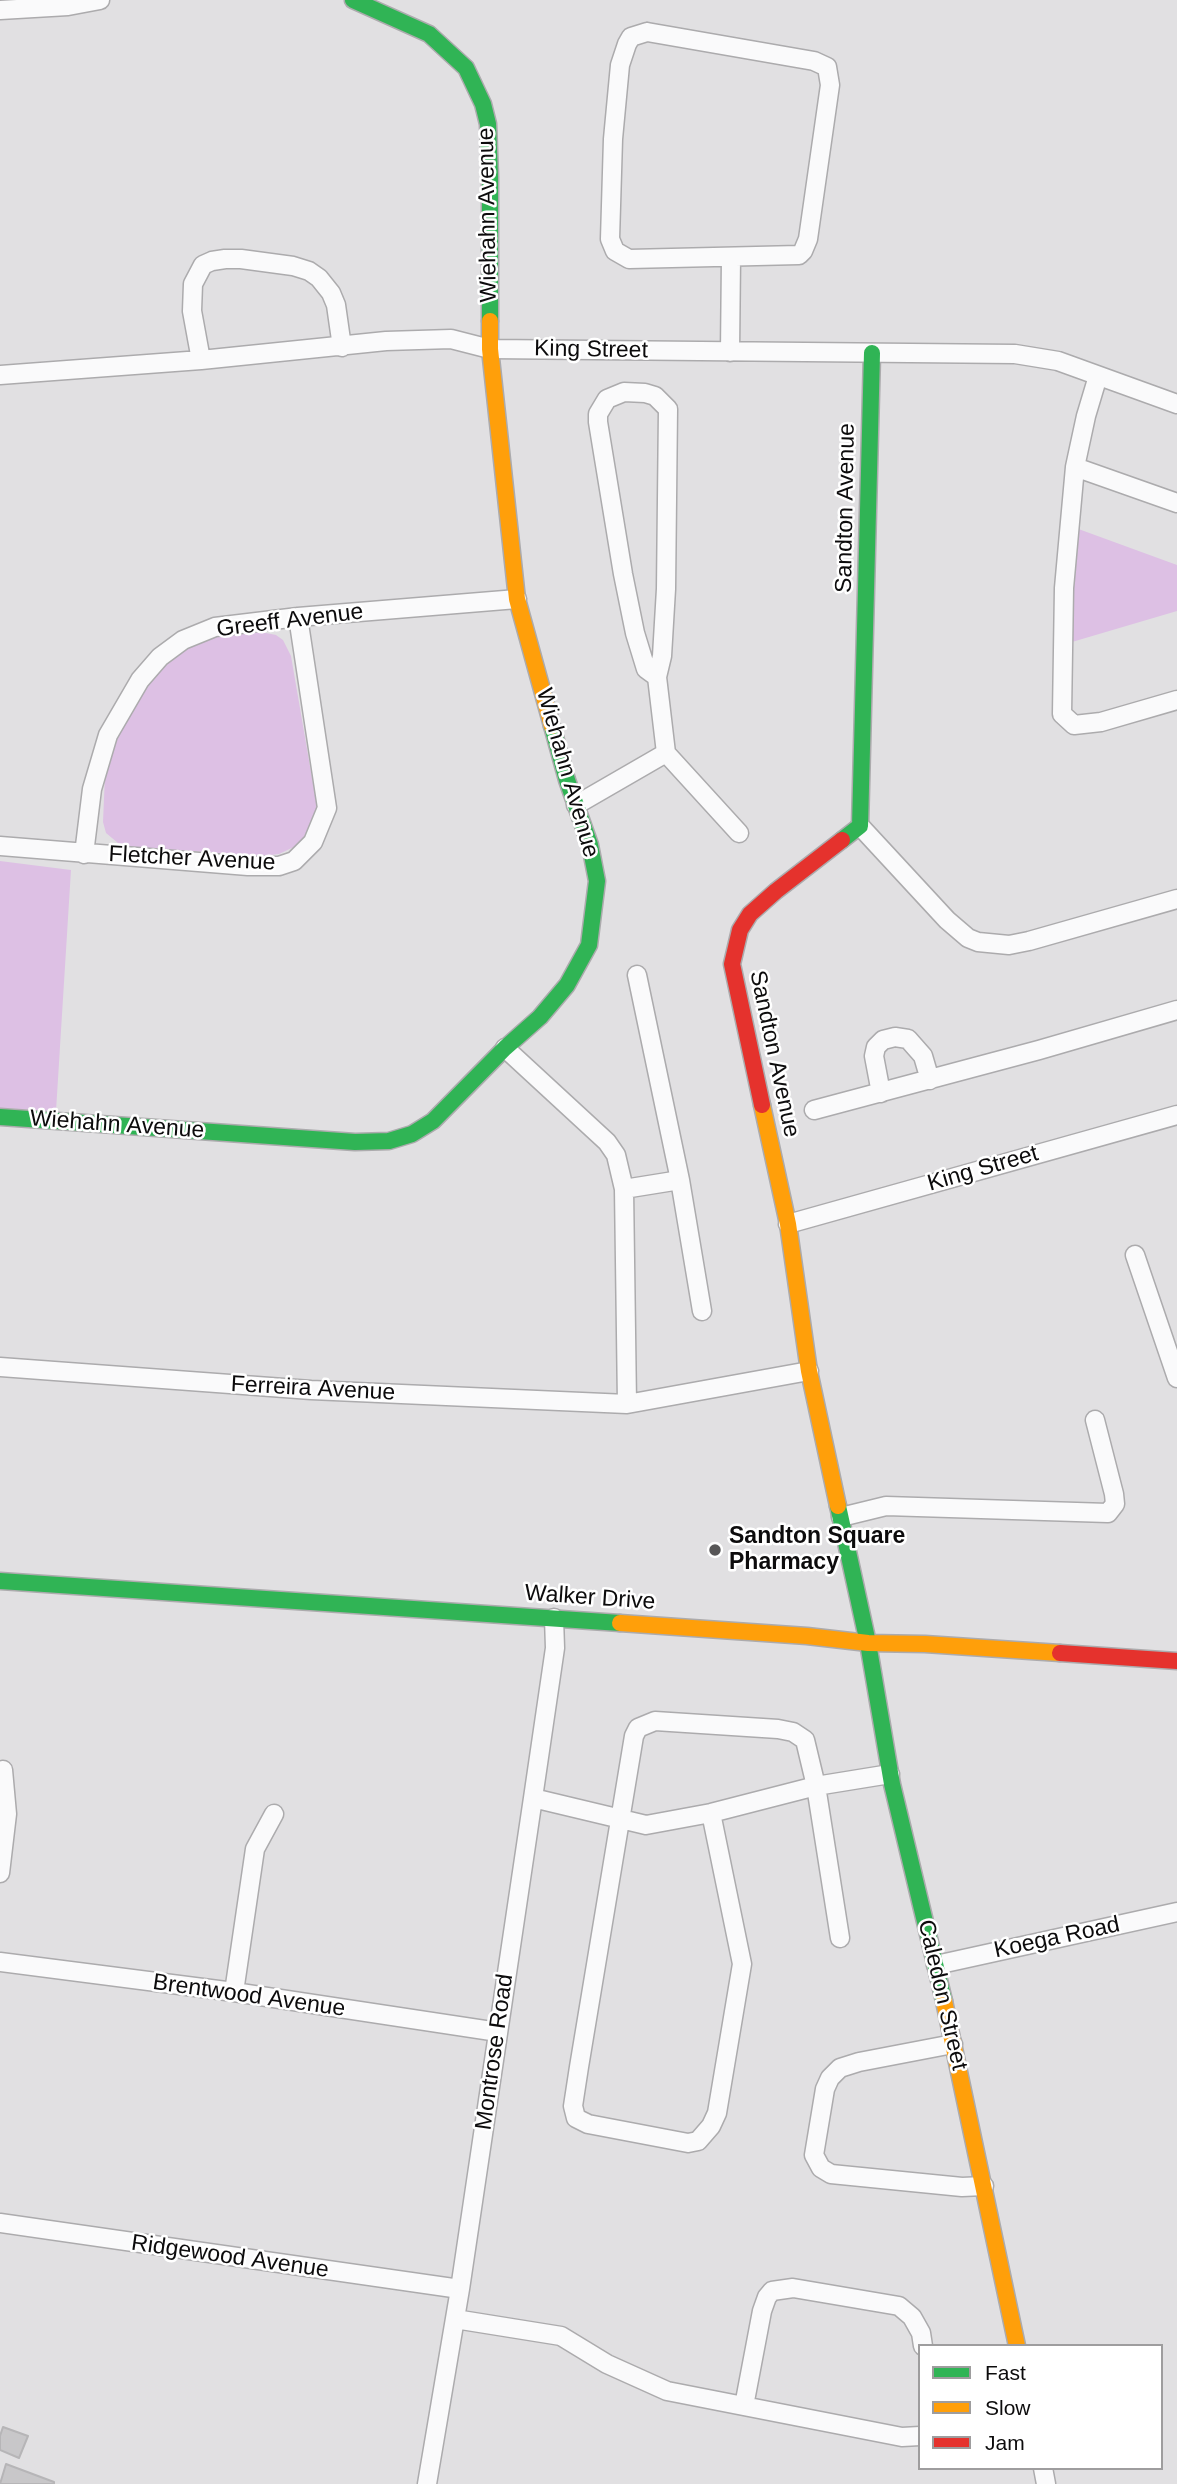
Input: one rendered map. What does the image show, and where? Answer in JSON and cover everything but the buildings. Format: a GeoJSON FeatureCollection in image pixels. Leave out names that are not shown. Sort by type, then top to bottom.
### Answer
{"type":"FeatureCollection","features":[{"type":"Feature","properties":{"kind":"street"},"geometry":{"type":"LineString","coordinates":[[0,10],[68,6],[100,0]]}},
{"type":"Feature","properties":{"kind":"street","name":"Wiehahn Avenue"},"geometry":{"type":"LineString","coordinates":[[0,1116],[355,1142],[389,1141],[412,1134],[433,1121],[505,1048],[540,1017],[568,985],[589,945],[597,881],[590,845],[517,599],[490,349],[488,124],[483,104],[466,68],[429,34],[353,0]]}},
{"type":"Feature","properties":{"kind":"street"},"geometry":{"type":"LineString","coordinates":[[647,32],[814,61],[827,67],[830,85],[808,239],[803,251],[794,257],[731,258],[629,259],[619,255],[611,246],[613,139],[620,65],[626,44],[637,34],[647,32]]}},
{"type":"Feature","properties":{"kind":"street"},"geometry":{"type":"LineString","coordinates":[[730,352],[731,258]]}},
{"type":"Feature","properties":{"kind":"street"},"geometry":{"type":"LineString","coordinates":[[201,360],[193,318],[193,284],[203,265],[225,259],[293,266],[309,271],[319,278],[331,293],[336,305],[342,347]]}},
{"type":"Feature","properties":{"kind":"street","name":"King Street"},"geometry":{"type":"LineString","coordinates":[[0,375],[201,360],[386,341],[452,339],[490,349],[1016,354],[1058,361],[1177,404]]}},
{"type":"Feature","properties":{"kind":"street","name":"Sandton Avenue"},"geometry":{"type":"LineString","coordinates":[[868,1643],[809,1371],[788,1224],[732,964],[740,930],[751,914],[776,891],[860,826],[872,353]]}},
{"type":"Feature","properties":{"kind":"street"},"geometry":{"type":"LineString","coordinates":[[1098,376],[1075,467],[1063,588],[1062,714],[1074,725],[1101,722],[1177,699]]}},
{"type":"Feature","properties":{"kind":"street"},"geometry":{"type":"LineString","coordinates":[[657,677],[646,669],[635,633],[598,422],[598,414],[607,399],[624,392],[655,396],[668,409],[666,589],[662,656],[657,677],[666,753],[739,833]]}},
{"type":"Feature","properties":{"kind":"street"},"geometry":{"type":"LineString","coordinates":[[1075,467],[1177,503]]}},
{"type":"Feature","properties":{"kind":"street","name":"Greeff Avenue"},"geometry":{"type":"LineString","coordinates":[[84,854],[92,789],[108,735],[140,680],[160,657],[183,640],[215,627],[298,617],[517,599]]}},
{"type":"Feature","properties":{"kind":"street","name":"Fletcher Avenue"},"geometry":{"type":"LineString","coordinates":[[0,846],[269,866],[294,861],[319,832],[327,808],[298,617]]}},
{"type":"Feature","properties":{"kind":"street"},"geometry":{"type":"LineString","coordinates":[[576,805],[666,753]]}},
{"type":"Feature","properties":{"kind":"street"},"geometry":{"type":"LineString","coordinates":[[860,826],[947,920],[968,938],[978,942],[1009,945],[1029,941],[1177,899]]}},
{"type":"Feature","properties":{"kind":"street"},"geometry":{"type":"LineString","coordinates":[[637,975],[680,1181],[702,1311]]}},
{"type":"Feature","properties":{"kind":"street"},"geometry":{"type":"LineString","coordinates":[[814,1110],[1177,1010]]}},
{"type":"Feature","properties":{"kind":"street"},"geometry":{"type":"LineString","coordinates":[[881,1093],[874,1056],[876,1047],[883,1040],[895,1037],[908,1039],[923,1056],[930,1080]]}},
{"type":"Feature","properties":{"kind":"street"},"geometry":{"type":"LineString","coordinates":[[505,1048],[607,1142],[615,1155],[624,1189],[627,1404]]}},
{"type":"Feature","properties":{"kind":"street","name":"King Street"},"geometry":{"type":"LineString","coordinates":[[788,1224],[1177,1115]]}},
{"type":"Feature","properties":{"kind":"street"},"geometry":{"type":"LineString","coordinates":[[624,1189],[680,1181]]}},
{"type":"Feature","properties":{"kind":"street"},"geometry":{"type":"LineString","coordinates":[[1135,1255],[1173,1353],[1177,1378]]}},
{"type":"Feature","properties":{"kind":"street","name":"Ferreira Avenue"},"geometry":{"type":"LineString","coordinates":[[0,1367],[312,1390],[627,1404],[809,1371]]}},
{"type":"Feature","properties":{"kind":"street"},"geometry":{"type":"LineString","coordinates":[[841,1517],[886,1506],[1108,1513],[1115,1504],[1114,1494],[1094,1420]]}},
{"type":"Feature","properties":{"kind":"street","name":"Walker Drive"},"geometry":{"type":"LineString","coordinates":[[0,1580],[807,1636],[868,1643],[925,1644],[1177,1661]]}},
{"type":"Feature","properties":{"kind":"street","name":"Montrose Road"},"geometry":{"type":"LineString","coordinates":[[427,2484],[460,2289],[555,1648],[554,1618]]}},
{"type":"Feature","properties":{"kind":"street","name":"Caledon Street"},"geometry":{"type":"LineString","coordinates":[[868,1643],[890,1774],[936,1965],[1017,2344]]}},
{"type":"Feature","properties":{"kind":"street"},"geometry":{"type":"LineString","coordinates":[[711,1813],[741,1964],[717,2113],[707,2133],[698,2141],[688,2143],[580,2122],[574,2113],[575,2093],[634,1736],[638,1728],[650,1722],[793,1731],[804,1740],[816,1786],[840,1938]]}},
{"type":"Feature","properties":{"kind":"street"},"geometry":{"type":"LineString","coordinates":[[0,1873],[7,1814],[4,1770]]}},
{"type":"Feature","properties":{"kind":"street"},"geometry":{"type":"LineString","coordinates":[[533,1798],[646,1825],[711,1813],[816,1786],[890,1774]]}},
{"type":"Feature","properties":{"kind":"street"},"geometry":{"type":"LineString","coordinates":[[234,1993],[255,1849],[274,1814]]}},
{"type":"Feature","properties":{"kind":"street","name":"Koega Road"},"geometry":{"type":"LineString","coordinates":[[936,1965],[1177,1912]]}},
{"type":"Feature","properties":{"kind":"street","name":"Brentwood Avenue"},"geometry":{"type":"LineString","coordinates":[[0,1962],[498,2032]]}},
{"type":"Feature","properties":{"kind":"street"},"geometry":{"type":"LineString","coordinates":[[953,2044],[840,2068],[830,2078],[825,2089],[814,2155],[821,2168],[831,2174],[962,2187],[984,2186]]}},
{"type":"Feature","properties":{"kind":"street","name":"Ridgewood Avenue"},"geometry":{"type":"LineString","coordinates":[[0,2223],[460,2289]]}},
{"type":"Feature","properties":{"kind":"street"},"geometry":{"type":"LineString","coordinates":[[744,2406],[762,2311],[766,2297],[772,2291],[793,2288],[899,2306],[912,2317],[921,2333],[923,2344]]}},
{"type":"Feature","properties":{"kind":"street"},"geometry":{"type":"LineString","coordinates":[[455,2319],[561,2336],[607,2364],[655,2386],[902,2437],[918,2436]]}},
{"type":"Feature","properties":{"kind":"shaded area"},"geometry":{"type":"Polygon","coordinates":[[[1073,527],[1177,565],[1177,611],[1072,642],[1068,637],[1073,527]]]}},
{"type":"Feature","properties":{"kind":"shaded area"},"geometry":{"type":"Polygon","coordinates":[[[261,632],[276,635],[283,640],[291,656],[317,807],[307,836],[296,846],[279,854],[263,856],[131,847],[118,843],[106,833],[103,822],[105,775],[113,741],[139,698],[157,673],[182,651],[212,637],[261,632]]]}},
{"type":"Feature","properties":{"kind":"shaded area"},"geometry":{"type":"Polygon","coordinates":[[[0,861],[71,870],[56,1111],[0,1108],[0,861]]]}},
{"type":"Feature","properties":{"kind":"traffic: fast"},"geometry":{"type":"LineString","coordinates":[[353,0],[429,34],[466,68],[483,104],[488,124],[490,177],[490,321]]}},
{"type":"Feature","properties":{"kind":"traffic: fast"},"geometry":{"type":"LineString","coordinates":[[842,840],[860,826],[872,353]]}},
{"type":"Feature","properties":{"kind":"traffic: fast"},"geometry":{"type":"LineString","coordinates":[[0,1117],[355,1142],[389,1141],[412,1134],[433,1121],[505,1048],[540,1017],[567,985],[589,945],[597,881],[590,845],[567,780],[552,726]]}},
{"type":"Feature","properties":{"kind":"traffic: fast"},"geometry":{"type":"LineString","coordinates":[[838,1506],[868,1643],[892,1784],[944,2001]]}},
{"type":"Feature","properties":{"kind":"traffic: fast"},"geometry":{"type":"LineString","coordinates":[[0,1581],[620,1623]]}},
{"type":"Feature","properties":{"kind":"traffic: slow"},"geometry":{"type":"LineString","coordinates":[[490,321],[490,349],[517,599],[552,726]]}},
{"type":"Feature","properties":{"kind":"traffic: slow"},"geometry":{"type":"LineString","coordinates":[[762,1105],[788,1224],[809,1371],[838,1506]]}},
{"type":"Feature","properties":{"kind":"traffic: slow"},"geometry":{"type":"LineString","coordinates":[[620,1623],[868,1643],[1060,1653]]}},
{"type":"Feature","properties":{"kind":"traffic: slow"},"geometry":{"type":"LineString","coordinates":[[944,2001],[1017,2344]]}},
{"type":"Feature","properties":{"kind":"traffic: jam"},"geometry":{"type":"LineString","coordinates":[[762,1105],[732,964],[740,930],[750,914],[776,891],[842,840]]}},
{"type":"Feature","properties":{"kind":"traffic: jam"},"geometry":{"type":"LineString","coordinates":[[1060,1653],[1177,1661]]}},
{"type":"Feature","properties":{"kind":"place","name":"Sandton Square Pharmacy"},"geometry":{"type":"Point","coordinates":[715,1550]}}]}
